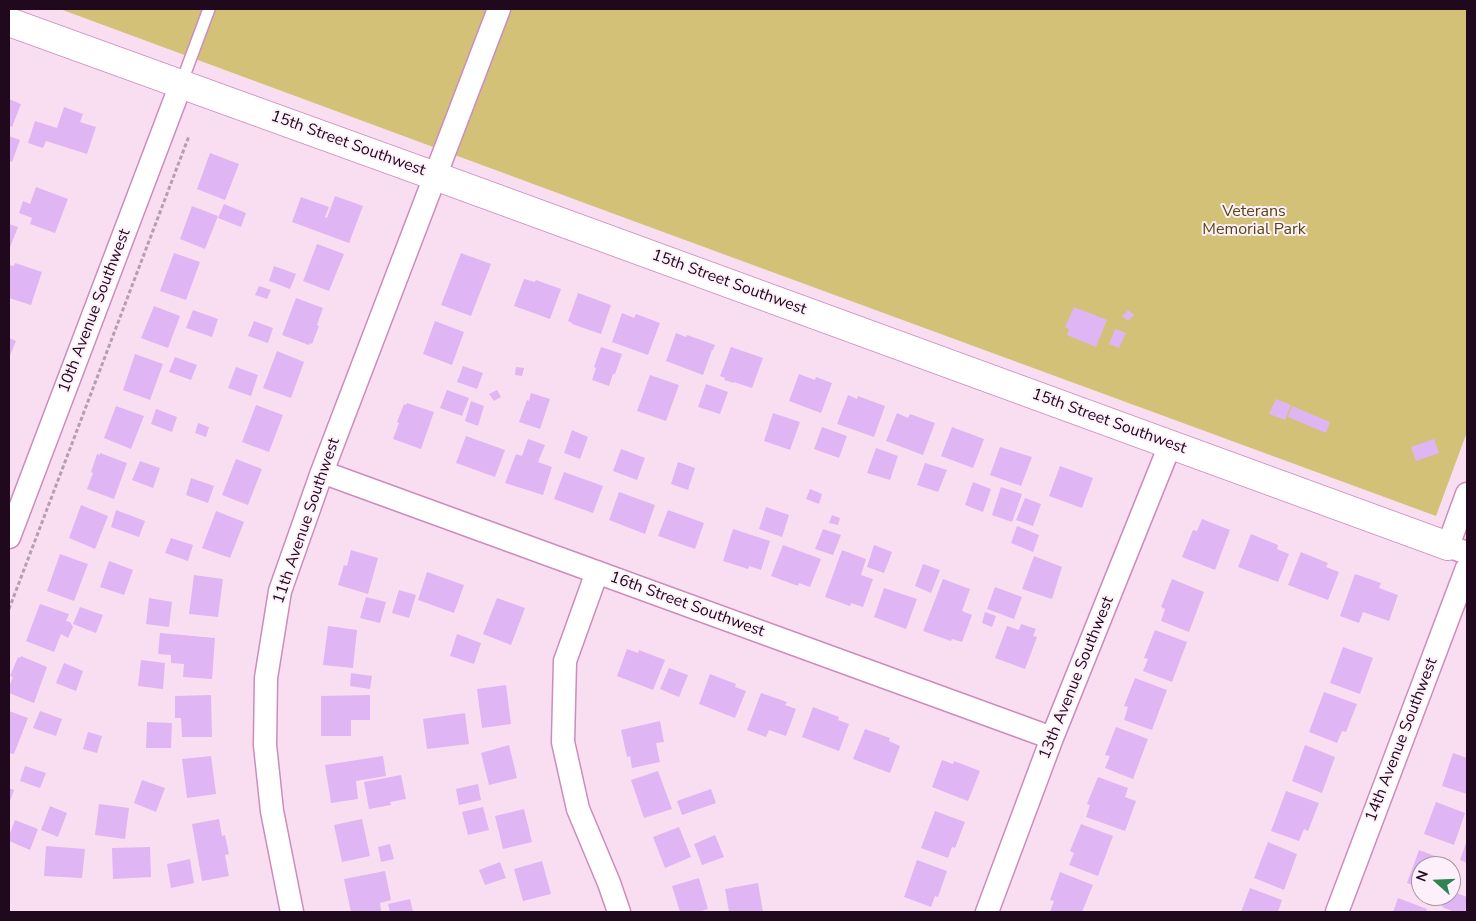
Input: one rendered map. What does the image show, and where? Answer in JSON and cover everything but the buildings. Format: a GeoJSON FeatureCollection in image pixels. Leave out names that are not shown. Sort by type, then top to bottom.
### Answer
{"type":"FeatureCollection","features":[{"type":"Feature","properties":{"kind":"street","name":"11th Avenue Southwest"},"geometry":{"type":"LineString","coordinates":[[286,911],[265,745],[266,678],[280,591],[322,472],[499,9]]}},
{"type":"Feature","properties":{"kind":"street","name":"15th Street Southwest"},"geometry":{"type":"LineString","coordinates":[[9,22],[1458,549]]}},
{"type":"Feature","properties":{"kind":"street","name":"10th Avenue Southwest"},"geometry":{"type":"LineString","coordinates":[[9,537],[180,84]]}},
{"type":"Feature","properties":{"kind":"street","name":"13th Avenue Southwest"},"geometry":{"type":"LineString","coordinates":[[987,912],[1052,738],[1170,444]]}},
{"type":"Feature","properties":{"kind":"street","name":"16th Street Southwest"},"geometry":{"type":"LineString","coordinates":[[322,472],[1052,738]]}},
{"type":"Feature","properties":{"kind":"street"},"geometry":{"type":"LineString","coordinates":[[1458,549],[1467,494]]}},
{"type":"Feature","properties":{"kind":"street","name":"14th Avenue Southwest"},"geometry":{"type":"LineString","coordinates":[[1338,912],[1467,568]]}},
{"type":"Feature","properties":{"kind":"street"},"geometry":{"type":"LineString","coordinates":[[597,572],[565,661],[563,742],[578,808],[619,912]]}},
{"type":"Feature","properties":{"kind":"lane"},"geometry":{"type":"LineString","coordinates":[[180,84],[209,9]]}},
{"type":"Feature","properties":{"kind":"path"},"geometry":{"type":"LineString","coordinates":[[9,609],[189,136]]}},
{"type":"Feature","properties":{"kind":"green space","name":"Veterans Memorial Park"},"geometry":{"type":"Polygon","coordinates":[[[60,9],[1467,9],[1467,432],[1436,516],[60,9]]]}}]}
